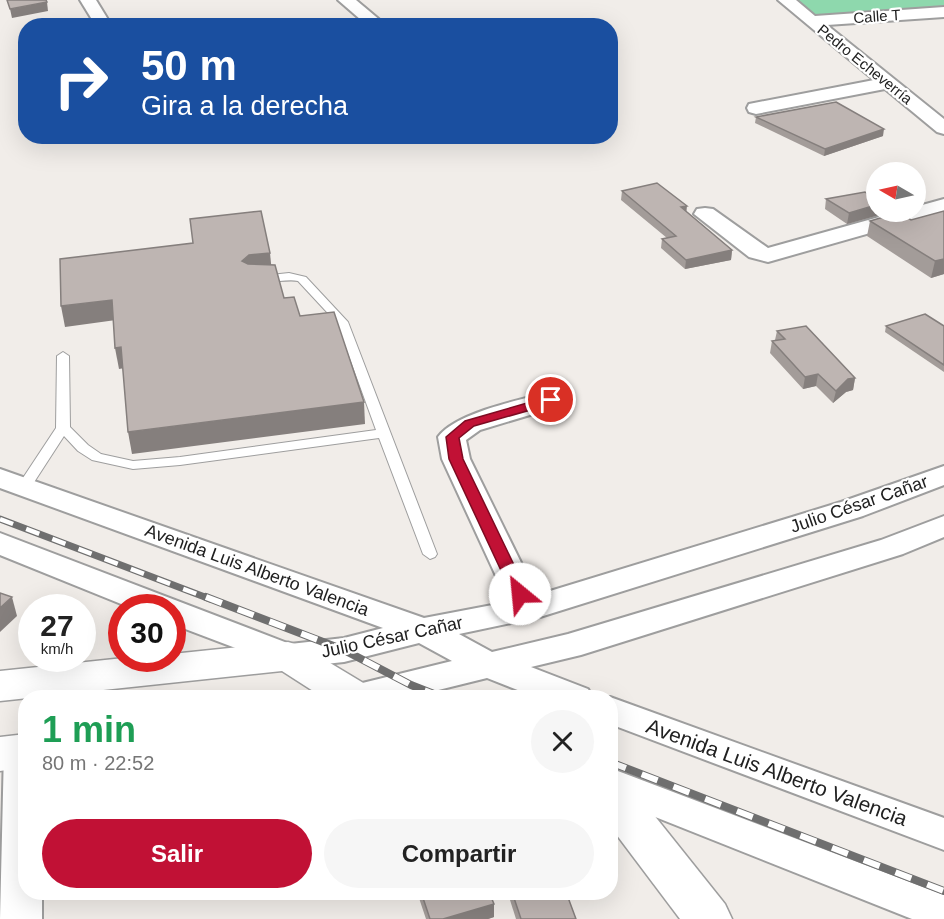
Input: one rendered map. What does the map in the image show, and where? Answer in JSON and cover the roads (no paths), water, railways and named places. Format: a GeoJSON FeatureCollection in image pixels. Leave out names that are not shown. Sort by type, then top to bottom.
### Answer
{"type":"FeatureCollection","features":[{"type":"Feature","properties":{"kind":"street"},"geometry":{"type":"LineString","coordinates":[[88,0],[99,18]]}},
{"type":"Feature","properties":{"kind":"street"},"geometry":{"type":"LineString","coordinates":[[346,0],[369,18]]}},
{"type":"Feature","properties":{"kind":"street","name":"Pedro Echeverría"},"geometry":{"type":"LineString","coordinates":[[786,0],[944,128]]}},
{"type":"Feature","properties":{"kind":"street","name":"Calle T"},"geometry":{"type":"LineString","coordinates":[[811,21],[944,12]]}},
{"type":"Feature","properties":{"kind":"street"},"geometry":{"type":"LineString","coordinates":[[756,108],[888,83]]}},
{"type":"Feature","properties":{"kind":"street"},"geometry":{"type":"LineString","coordinates":[[705,214],[757,252],[768,255],[944,206]]}},
{"type":"Feature","properties":{"kind":"street"},"geometry":{"type":"LineString","coordinates":[[528,609],[456,459],[452,437],[470,424],[551,400]]}},
{"type":"Feature","properties":{"kind":"street","name":"Julio César Cañar"},"geometry":{"type":"LineString","coordinates":[[0,686],[344,650],[423,630],[528,609],[852,509],[944,475]]}},
{"type":"Feature","properties":{"kind":"street","name":"Avenida Luis Alberto Valencia"},"geometry":{"type":"LineString","coordinates":[[12,482],[423,630],[488,665],[555,690]]}},
{"type":"Feature","properties":{"kind":"street"},"geometry":{"type":"LineString","coordinates":[[383,690],[603,636],[892,547],[944,526]]}},
{"type":"Feature","properties":{"kind":"street"},"geometry":{"type":"LineString","coordinates":[[0,543],[129,594]]}},
{"type":"Feature","properties":{"kind":"street"},"geometry":{"type":"LineString","coordinates":[[186,616],[288,656],[343,690]]}},
{"type":"Feature","properties":{"kind":"street","name":"Avenida Luis Alberto Valencia"},"geometry":{"type":"LineString","coordinates":[[618,713],[944,834]]}},
{"type":"Feature","properties":{"kind":"street"},"geometry":{"type":"LineString","coordinates":[[16,752],[18,819]]}},
{"type":"Feature","properties":{"kind":"street"},"geometry":{"type":"LineString","coordinates":[[618,786],[944,913]]}},
{"type":"Feature","properties":{"kind":"street"},"geometry":{"type":"LineString","coordinates":[[618,802],[708,919]]}},
{"type":"Feature","properties":{"kind":"street"},"geometry":{"type":"LineString","coordinates":[[20,900],[21,919]]}},
{"type":"Feature","properties":{"kind":"lane"},"geometry":{"type":"LineString","coordinates":[[252,280],[289,276],[302,279],[339,317],[430,554]]}},
{"type":"Feature","properties":{"kind":"lane"},"geometry":{"type":"LineString","coordinates":[[12,482],[63,428],[63,357]]}},
{"type":"Feature","properties":{"kind":"lane"},"geometry":{"type":"LineString","coordinates":[[63,428],[83,448],[97,457],[133,465],[180,461],[384,433]]}},
{"type":"Feature","properties":{"kind":"railway"},"geometry":{"type":"LineString","coordinates":[[0,519],[210,599]]}},
{"type":"Feature","properties":{"kind":"railway"},"geometry":{"type":"LineString","coordinates":[[206,597],[344,650],[424,690]]}},
{"type":"Feature","properties":{"kind":"railway"},"geometry":{"type":"LineString","coordinates":[[618,765],[944,891]]}}]}
